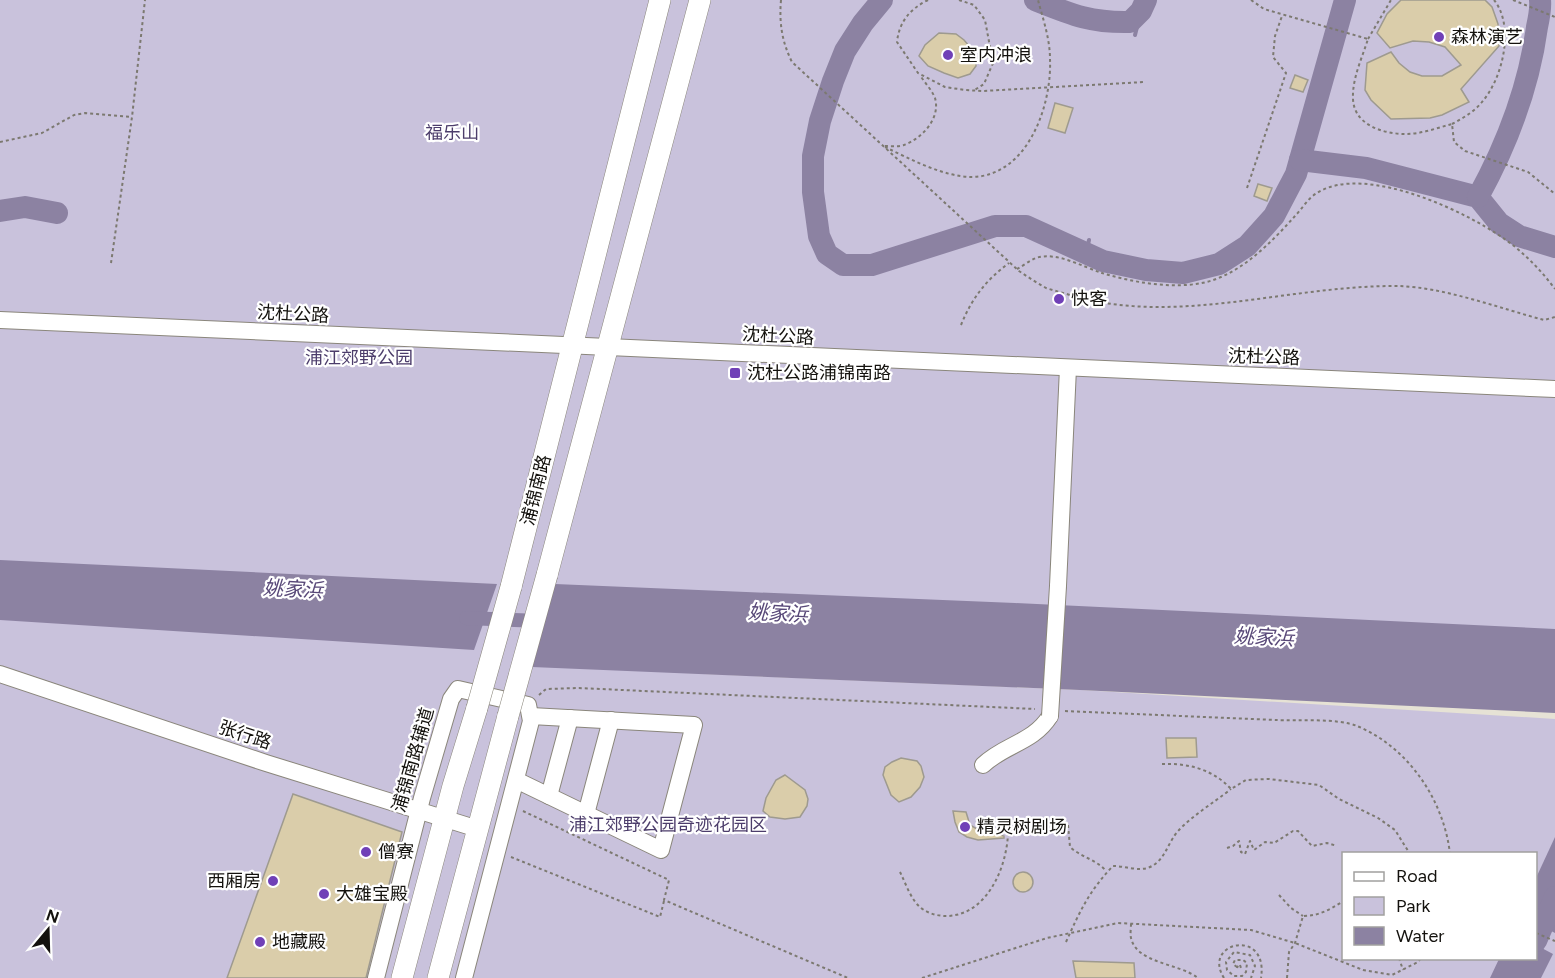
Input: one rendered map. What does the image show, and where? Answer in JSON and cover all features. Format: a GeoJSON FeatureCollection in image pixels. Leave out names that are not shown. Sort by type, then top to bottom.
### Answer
{"type":"FeatureCollection","features":[{"type":"Feature","properties":{"kind":"main road","name":"浦锦南路"},"geometry":{"type":"LineString","coordinates":[[402,978],[511,587],[660,0]]}},
{"type":"Feature","properties":{"kind":"main road"},"geometry":{"type":"LineString","coordinates":[[438,978],[700,0]]}},
{"type":"Feature","properties":{"kind":"street","name":"沈杜公路"},"geometry":{"type":"LineString","coordinates":[[0,320],[1555,389]]}},
{"type":"Feature","properties":{"kind":"street"},"geometry":{"type":"LineString","coordinates":[[983,765],[994,754],[1024,741],[1043,727],[1050,712],[1068,368]]}},
{"type":"Feature","properties":{"kind":"street","name":"张行路"},"geometry":{"type":"LineString","coordinates":[[0,674],[266,763],[478,829]]}},
{"type":"Feature","properties":{"kind":"street","name":"浦锦南路辅道"},"geometry":{"type":"LineString","coordinates":[[376,978],[419,809],[451,699],[458,689],[530,711]]}},
{"type":"Feature","properties":{"kind":"street"},"geometry":{"type":"LineString","coordinates":[[464,978],[531,721],[530,711],[570,718],[694,725],[661,850],[516,780]]}},
{"type":"Feature","properties":{"kind":"street"},"geometry":{"type":"LineString","coordinates":[[549,796],[570,718]]}},
{"type":"Feature","properties":{"kind":"street"},"geometry":{"type":"LineString","coordinates":[[586,814],[611,720]]}},
{"type":"Feature","properties":{"kind":"path"},"geometry":{"type":"LineString","coordinates":[[111,263],[132,117],[145,0]]}},
{"type":"Feature","properties":{"kind":"path"},"geometry":{"type":"LineString","coordinates":[[781,0],[780,17],[784,45],[792,62],[1009,262],[1048,288],[1091,301],[1130,307],[1180,307],[1324,290],[1401,286],[1432,290],[1544,320],[1555,317]]}},
{"type":"Feature","properties":{"kind":"path"},"geometry":{"type":"LineString","coordinates":[[882,146],[903,145],[925,132],[935,112],[935,99],[897,42],[898,30],[906,16],[916,6],[927,0]]}},
{"type":"Feature","properties":{"kind":"path"},"geometry":{"type":"LineString","coordinates":[[959,0],[974,5],[985,20],[993,63],[984,84],[973,91]]}},
{"type":"Feature","properties":{"kind":"path"},"geometry":{"type":"LineString","coordinates":[[882,146],[933,168],[960,175],[972,177],[1005,167],[1029,144],[1042,114],[1051,61],[1038,0]]}},
{"type":"Feature","properties":{"kind":"path"},"geometry":{"type":"LineString","coordinates":[[1251,0],[1264,9],[1282,16],[1368,39]]}},
{"type":"Feature","properties":{"kind":"path"},"geometry":{"type":"LineString","coordinates":[[1391,0],[1368,39],[1357,72],[1353,98],[1356,111],[1365,123],[1384,131],[1407,134],[1452,124],[1471,112],[1490,91],[1502,57],[1504,38],[1502,17],[1494,0]]}},
{"type":"Feature","properties":{"kind":"path"},"geometry":{"type":"LineString","coordinates":[[1512,0],[1555,17]]}},
{"type":"Feature","properties":{"kind":"path"},"geometry":{"type":"LineString","coordinates":[[1247,188],[1286,74],[1273,57],[1275,36],[1282,16]]}},
{"type":"Feature","properties":{"kind":"path"},"geometry":{"type":"LineString","coordinates":[[918,73],[945,87],[973,91],[1145,81]]}},
{"type":"Feature","properties":{"kind":"path"},"geometry":{"type":"LineString","coordinates":[[0,142],[42,133],[74,115],[85,112],[132,117]]}},
{"type":"Feature","properties":{"kind":"path"},"geometry":{"type":"LineString","coordinates":[[1452,124],[1454,141],[1465,151],[1528,172],[1555,194]]}},
{"type":"Feature","properties":{"kind":"path"},"geometry":{"type":"LineString","coordinates":[[1017,269],[1037,257],[1056,258],[1103,273],[1164,285],[1195,284],[1216,280],[1239,268],[1264,248],[1314,195],[1328,187],[1358,183],[1376,185],[1413,195],[1450,208],[1488,228],[1514,246],[1543,272],[1555,289]]}},
{"type":"Feature","properties":{"kind":"path"},"geometry":{"type":"LineString","coordinates":[[961,326],[980,288],[1009,262]]}},
{"type":"Feature","properties":{"kind":"path"},"geometry":{"type":"LineString","coordinates":[[530,711],[546,689],[579,688],[1050,712],[1311,721],[1356,726],[1388,745],[1420,777],[1442,815],[1450,852]]}},
{"type":"Feature","properties":{"kind":"path"},"geometry":{"type":"LineString","coordinates":[[1162,764],[1177,764],[1207,771],[1231,789]]}},
{"type":"Feature","properties":{"kind":"path"},"geometry":{"type":"LineString","coordinates":[[1066,942],[1097,882],[1113,866],[1140,870],[1149,868],[1161,860],[1174,836],[1182,827],[1246,780],[1319,785],[1339,799],[1378,818],[1395,830],[1409,852]]}},
{"type":"Feature","properties":{"kind":"path"},"geometry":{"type":"LineString","coordinates":[[497,852],[660,917],[669,880],[515,807]]}},
{"type":"Feature","properties":{"kind":"path"},"geometry":{"type":"LineString","coordinates":[[900,872],[909,892],[921,908],[937,916],[955,916],[970,910],[984,899],[995,881],[1005,856],[1009,837],[1008,824]]}},
{"type":"Feature","properties":{"kind":"path"},"geometry":{"type":"LineString","coordinates":[[1068,825],[1070,847],[1107,872]]}},
{"type":"Feature","properties":{"kind":"path"},"geometry":{"type":"LineString","coordinates":[[1227,848],[1239,841],[1241,852],[1245,854],[1250,841],[1254,850],[1265,842],[1274,843],[1293,831],[1298,831],[1312,846],[1327,843],[1336,846]]}},
{"type":"Feature","properties":{"kind":"path"},"geometry":{"type":"LineString","coordinates":[[1279,895],[1291,908],[1303,916],[1313,916],[1342,902]]}},
{"type":"Feature","properties":{"kind":"path"},"geometry":{"type":"LineString","coordinates":[[664,900],[848,978]]}},
{"type":"Feature","properties":{"kind":"path"},"geometry":{"type":"LineString","coordinates":[[1287,978],[1289,952],[1295,943],[1303,916]]}},
{"type":"Feature","properties":{"kind":"path"},"geometry":{"type":"LineString","coordinates":[[922,978],[1047,938],[1118,923],[1251,930],[1295,943],[1363,970],[1392,977],[1420,960]]}},
{"type":"Feature","properties":{"kind":"path"},"geometry":{"type":"LineString","coordinates":[[1131,924],[1131,939],[1146,958],[1180,968],[1198,978]]}},
{"type":"Feature","properties":{"kind":"path"},"geometry":{"type":"LineString","coordinates":[[1537,933],[1555,941]]}},
{"type":"Feature","properties":{"kind":"path"},"geometry":{"type":"LineString","coordinates":[[1224,978],[1219,970],[1221,953],[1226,948],[1240,945],[1251,947],[1260,956],[1263,967],[1261,978]]}},
{"type":"Feature","properties":{"kind":"path"},"geometry":{"type":"LineString","coordinates":[[1237,967],[1233,964],[1235,960],[1243,960],[1247,963],[1246,972],[1242,976],[1234,976],[1227,970],[1226,962],[1229,956],[1234,952],[1251,955],[1255,966],[1251,978]]}},
{"type":"Feature","properties":{"kind":"path"},"geometry":{"type":"LineString","coordinates":[[1400,960],[1403,970]]}},
{"type":"Feature","properties":{"kind":"green space","name":"浦江郊野公园"},"geometry":{"type":"Polygon","coordinates":[[[0,0],[1555,0],[1555,703],[680,673],[1081,690],[1555,719],[1555,978],[468,978],[532,696],[457,978],[0,978],[0,0]]]}},
{"type":"Feature","properties":{"kind":"water"},"geometry":{"type":"Polygon","coordinates":[[[0,560],[497,584],[474,650],[0,620],[0,560]]]}},
{"type":"Feature","properties":{"kind":"water"},"geometry":{"type":"Polygon","coordinates":[[[555,584],[1555,629],[1555,713],[532,667],[555,584]]]}},
{"type":"Feature","properties":{"kind":"water"},"geometry":{"type":"Polygon","coordinates":[[[1555,837],[1555,933],[1537,924],[1537,876],[1555,837]]]}},
{"type":"Feature","properties":{"kind":"water"},"geometry":{"type":"Polygon","coordinates":[[[1537,946],[1553,954],[1541,978],[1490,978],[1499,960],[1537,960],[1537,946]]]}},
{"type":"Feature","properties":{"kind":"building"},"geometry":{"type":"Polygon","coordinates":[[[1401,0],[1485,0],[1492,7],[1498,24],[1499,46],[1461,89],[1469,102],[1430,118],[1391,119],[1371,100],[1365,90],[1367,63],[1391,52],[1410,72],[1422,76],[1442,76],[1461,65],[1445,47],[1429,42],[1413,41],[1390,48],[1377,33],[1387,14],[1401,0]]]}},
{"type":"Feature","properties":{"kind":"building","name":"室内冲浪"},"geometry":{"type":"Polygon","coordinates":[[[939,33],[956,34],[976,54],[976,66],[970,74],[958,78],[928,66],[919,56],[925,45],[939,33]]]}},
{"type":"Feature","properties":{"kind":"building"},"geometry":{"type":"Polygon","coordinates":[[[1295,75],[1308,80],[1303,92],[1290,88],[1295,75]]]}},
{"type":"Feature","properties":{"kind":"building"},"geometry":{"type":"Polygon","coordinates":[[[1055,103],[1073,108],[1065,133],[1048,128],[1055,103]]]}},
{"type":"Feature","properties":{"kind":"building"},"geometry":{"type":"Polygon","coordinates":[[[1258,184],[1272,188],[1267,201],[1254,196],[1258,184]]]}},
{"type":"Feature","properties":{"kind":"building"},"geometry":{"type":"Polygon","coordinates":[[[1166,738],[1196,738],[1197,757],[1167,758],[1166,738]]]}},
{"type":"Feature","properties":{"kind":"building"},"geometry":{"type":"Polygon","coordinates":[[[901,758],[917,761],[924,777],[920,787],[911,797],[899,802],[891,795],[883,775],[885,767],[901,758]]]}},
{"type":"Feature","properties":{"kind":"building"},"geometry":{"type":"Polygon","coordinates":[[[785,775],[805,790],[808,799],[807,806],[800,817],[785,819],[770,817],[763,811],[766,798],[776,780],[785,775]]]}},
{"type":"Feature","properties":{"kind":"building"},"geometry":{"type":"Polygon","coordinates":[[[293,794],[402,832],[366,978],[227,978],[293,794]]]}},
{"type":"Feature","properties":{"kind":"building","name":"精灵树剧场"},"geometry":{"type":"Polygon","coordinates":[[[953,811],[966,812],[970,825],[1004,836],[1004,838],[978,840],[967,837],[959,832],[953,811]]]}},
{"type":"Feature","properties":{"kind":"building"},"geometry":{"type":"Polygon","coordinates":[[[1023,872],[1030,875],[1033,882],[1030,889],[1023,892],[1016,889],[1013,882],[1016,875],[1023,872]]]}},
{"type":"Feature","properties":{"kind":"building"},"geometry":{"type":"Polygon","coordinates":[[[1073,961],[1134,963],[1135,978],[1076,978],[1073,961]]]}},
{"type":"Feature","properties":{"kind":"waterway"},"geometry":{"type":"LineString","coordinates":[[882,0],[863,23],[845,51],[820,121],[813,156],[813,192],[819,236],[827,254],[843,265],[872,265],[995,226],[1026,226],[1103,261],[1146,270],[1183,273],[1219,264],[1247,246],[1274,216],[1296,174],[1345,0]]}},
{"type":"Feature","properties":{"kind":"waterway"},"geometry":{"type":"LineString","coordinates":[[1035,0],[1092,19],[1116,22],[1130,22],[1141,11],[1146,0]]}},
{"type":"Feature","properties":{"kind":"waterway"},"geometry":{"type":"LineString","coordinates":[[1478,197],[1507,136],[1522,93],[1540,14],[1540,0]]}},
{"type":"Feature","properties":{"kind":"waterway"},"geometry":{"type":"LineString","coordinates":[[1135,35],[1141,11]]}},
{"type":"Feature","properties":{"kind":"waterway"},"geometry":{"type":"LineString","coordinates":[[1300,160],[1366,168],[1478,197],[1499,223],[1519,236],[1555,247]]}},
{"type":"Feature","properties":{"kind":"waterway"},"geometry":{"type":"LineString","coordinates":[[0,211],[25,207],[57,213]]}},
{"type":"Feature","properties":{"kind":"waterway"},"geometry":{"type":"LineString","coordinates":[[1086,254],[1089,240]]}},
{"type":"Feature","properties":{"kind":"waterway","name":"姚家浜"},"geometry":{"type":"LineString","coordinates":[[466,618],[540,621]]}},
{"type":"Feature","properties":{"kind":"waterway"},"geometry":{"type":"LineString","coordinates":[[1537,939],[1555,897]]}},
{"type":"Feature","properties":{"kind":"place","name":"森林演艺"},"geometry":{"type":"Point","coordinates":[1439,37]}},
{"type":"Feature","properties":{"kind":"place","name":"室内冲浪"},"geometry":{"type":"Point","coordinates":[948,55]}},
{"type":"Feature","properties":{"kind":"place","name":"快客"},"geometry":{"type":"Point","coordinates":[1059,299]}},
{"type":"Feature","properties":{"kind":"place","name":"沈杜公路浦锦南路"},"geometry":{"type":"Point","coordinates":[735,373]}},
{"type":"Feature","properties":{"kind":"place","name":"精灵树剧场"},"geometry":{"type":"Point","coordinates":[965,827]}},
{"type":"Feature","properties":{"kind":"place","name":"僧寮"},"geometry":{"type":"Point","coordinates":[366,852]}},
{"type":"Feature","properties":{"kind":"place","name":"西厢房"},"geometry":{"type":"Point","coordinates":[273,881]}},
{"type":"Feature","properties":{"kind":"place","name":"大雄宝殿"},"geometry":{"type":"Point","coordinates":[324,894]}},
{"type":"Feature","properties":{"kind":"place","name":"地藏殿"},"geometry":{"type":"Point","coordinates":[260,942]}},
{"type":"Feature","properties":{"kind":"park label","name":"福乐山"},"geometry":{"type":"Point","coordinates":[452,133]}},
{"type":"Feature","properties":{"kind":"park label","name":"浦江郊野公园奇迹花园区"},"geometry":{"type":"Point","coordinates":[668,825]}}]}
